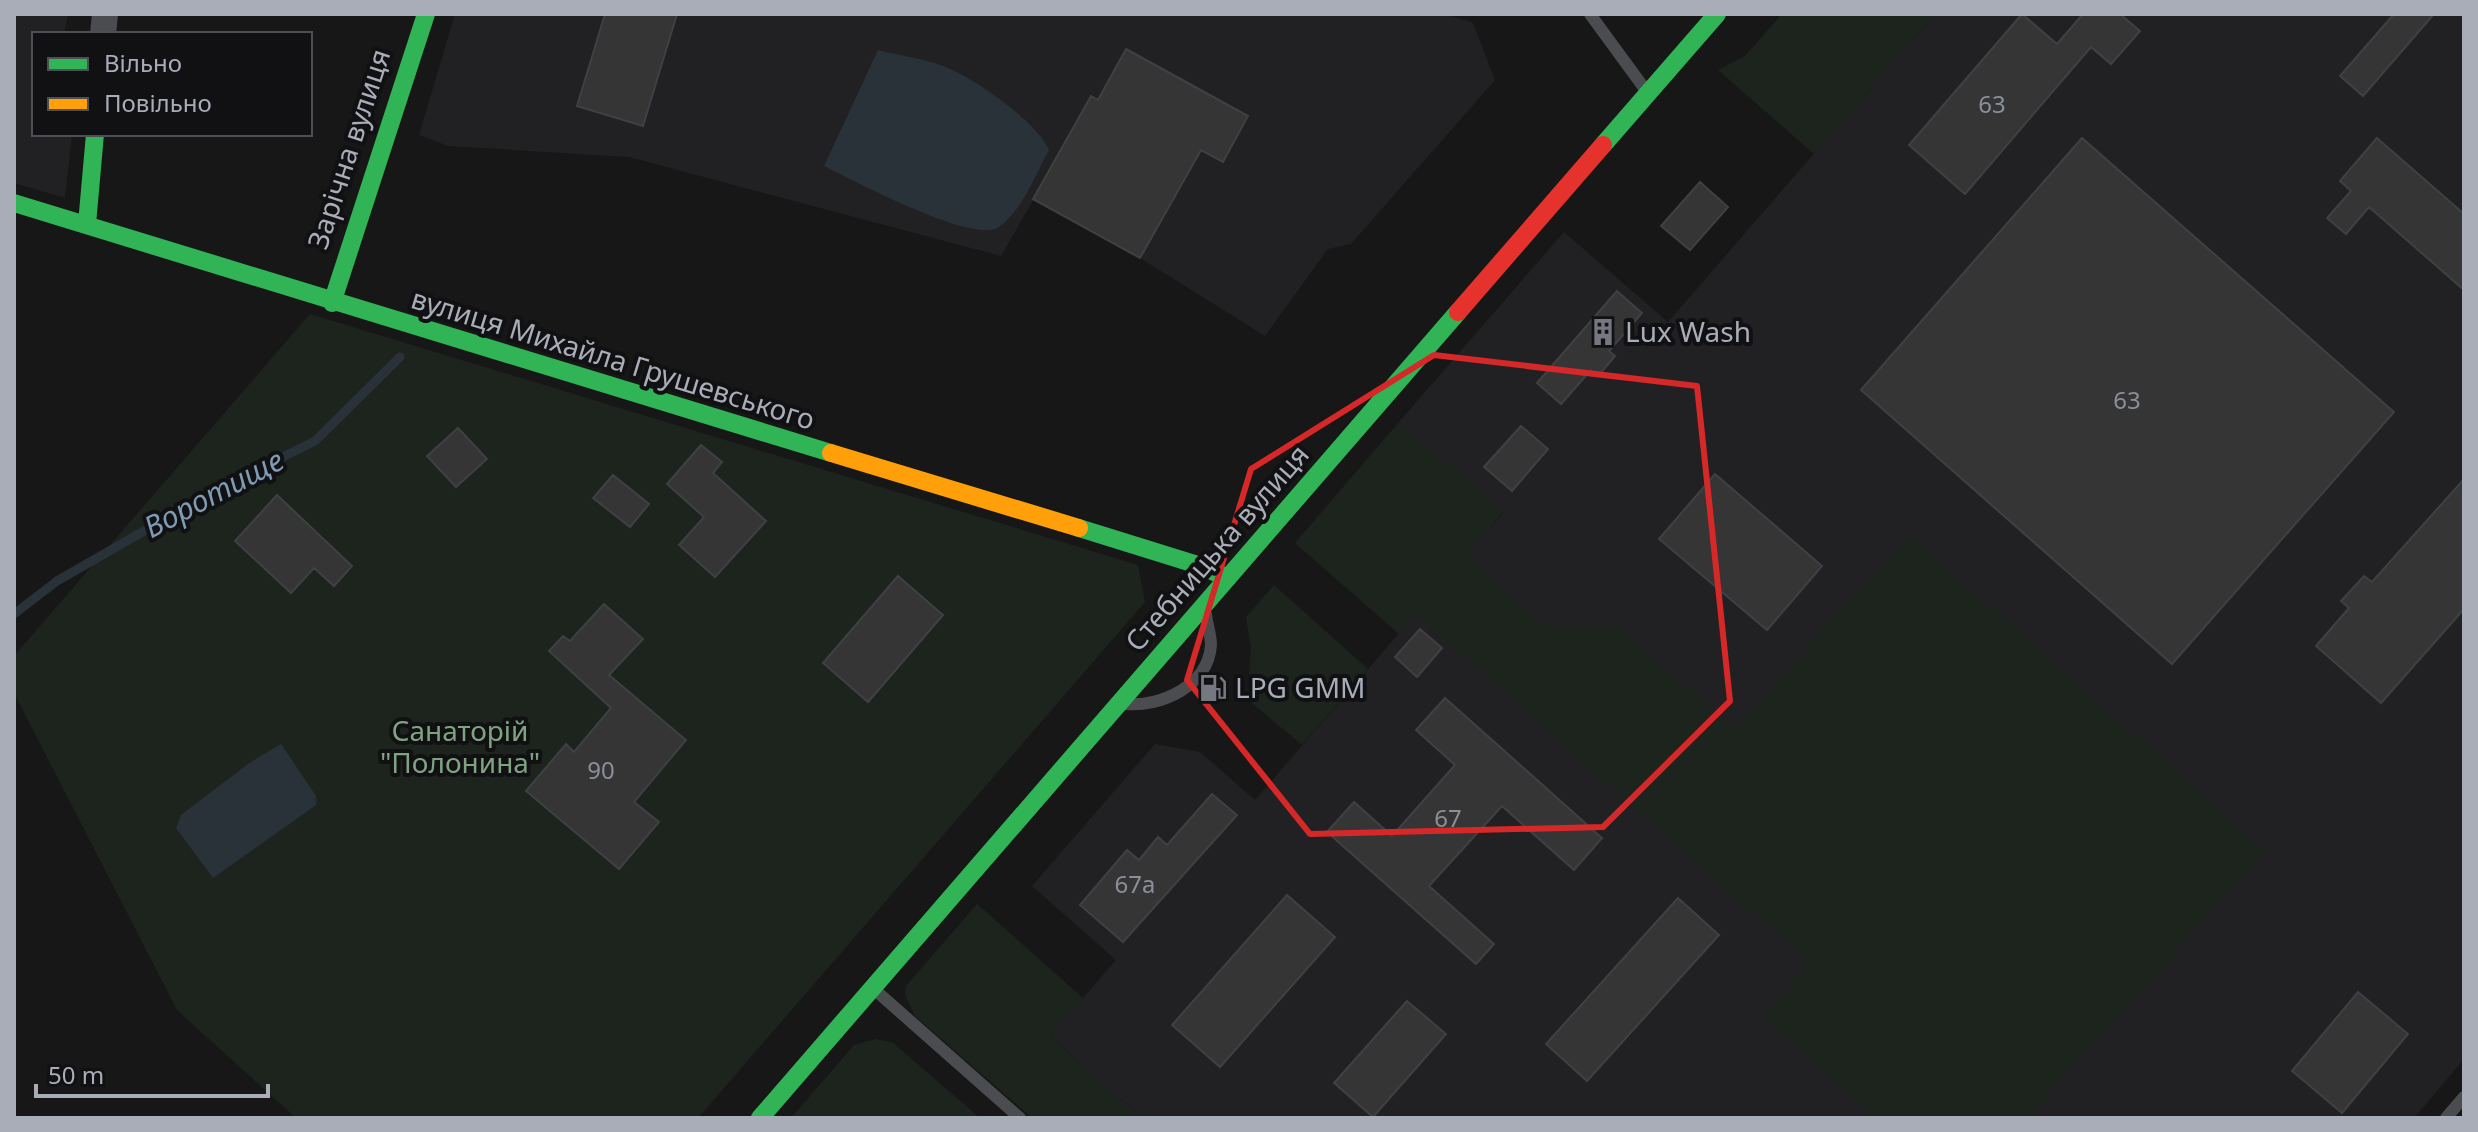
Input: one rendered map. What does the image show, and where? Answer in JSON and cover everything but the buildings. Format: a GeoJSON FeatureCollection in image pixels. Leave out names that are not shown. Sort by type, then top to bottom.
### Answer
{"type":"FeatureCollection","features":[{"type":"Feature","properties":{"kind":"street","name":"Зарічна вулиця"},"geometry":{"type":"LineString","coordinates":[[332,303],[426,14]]}},
{"type":"Feature","properties":{"kind":"street","name":"Стебницька вулиця"},"geometry":{"type":"LineString","coordinates":[[760,1118],[1717,14]]}},
{"type":"Feature","properties":{"kind":"street"},"geometry":{"type":"LineString","coordinates":[[87,224],[95,136]]}},
{"type":"Feature","properties":{"kind":"street","name":"вулиця Михайла Грушевського"},"geometry":{"type":"LineString","coordinates":[[14,203],[332,303],[1198,565],[1228,578]]}},
{"type":"Feature","properties":{"kind":"lane"},"geometry":{"type":"LineString","coordinates":[[1590,14],[1648,93]]}},
{"type":"Feature","properties":{"kind":"lane"},"geometry":{"type":"LineString","coordinates":[[1119,704],[1155,703],[1177,695],[1200,671],[1211,647],[1205,604]]}},
{"type":"Feature","properties":{"kind":"lane"},"geometry":{"type":"LineString","coordinates":[[872,988],[1020,1118]]}},
{"type":"Feature","properties":{"kind":"lane"},"geometry":{"type":"LineString","coordinates":[[2446,1118],[2464,1097]]}},
{"type":"Feature","properties":{"kind":"highlighted area"},"geometry":{"type":"Polygon","coordinates":[[[1434,355],[1697,386],[1730,701],[1603,827],[1310,834],[1187,680],[1251,469],[1434,355]]]}},
{"type":"Feature","properties":{"kind":"shaded area"},"geometry":{"type":"Polygon","coordinates":[[[14,14],[68,14],[64,32],[32,32],[32,136],[72,136],[65,198],[14,183],[14,14]]]}},
{"type":"Feature","properties":{"kind":"shaded area"},"geometry":{"type":"Polygon","coordinates":[[[455,14],[1445,14],[1473,23],[1495,80],[1351,244],[1328,249],[1265,336],[1140,258],[1034,199],[1001,256],[629,157],[448,146],[419,135],[455,14]]]}},
{"type":"Feature","properties":{"kind":"shaded area"},"geometry":{"type":"Polygon","coordinates":[[[1935,14],[2464,14],[2464,1059],[2414,1118],[1142,1118],[1050,1036],[1116,960],[1032,886],[1155,744],[1200,752],[1255,800],[1503,513],[1399,422],[1564,232],[1668,322],[1935,14]]]}},
{"type":"Feature","properties":{"kind":"shaded area"},"geometry":{"type":"Polygon","coordinates":[[[878,50],[933,63],[962,75],[1020,115],[1042,139],[1049,150],[1022,202],[999,227],[985,230],[940,219],[824,166],[878,50]]]}},
{"type":"Feature","properties":{"kind":"shaded area"},"geometry":{"type":"Polygon","coordinates":[[[281,744],[316,796],[316,805],[213,878],[176,828],[181,815],[248,764],[281,744]]]}},
{"type":"Feature","properties":{"kind":"green space"},"geometry":{"type":"Polygon","coordinates":[[[1782,14],[1935,14],[1814,154],[1718,70],[1745,56],[1782,14]]]}},
{"type":"Feature","properties":{"kind":"green space","name":"Санаторій \"Полонина\""},"geometry":{"type":"Polygon","coordinates":[[[310,314],[1138,565],[1145,602],[698,1118],[296,1118],[177,1010],[14,693],[14,656],[310,314]]]}},
{"type":"Feature","properties":{"kind":"green space"},"geometry":{"type":"Polygon","coordinates":[[[1399,422],[1503,512],[1467,556],[1547,626],[1619,627],[1734,728],[1910,536],[2266,851],[2027,1118],[1876,1118],[1761,1017],[1810,963],[1416,614],[1399,634],[1295,543],[1399,422]]]}},
{"type":"Feature","properties":{"kind":"green space"},"geometry":{"type":"Polygon","coordinates":[[[1274,585],[1368,669],[1302,745],[1247,699],[1251,648],[1246,617],[1274,585]]]}},
{"type":"Feature","properties":{"kind":"green space"},"geometry":{"type":"Polygon","coordinates":[[[977,904],[1083,998],[1050,1036],[1142,1118],[1032,1118],[915,1016],[905,995],[906,986],[977,904]]]}},
{"type":"Feature","properties":{"kind":"green space"},"geometry":{"type":"Polygon","coordinates":[[[876,1039],[892,1042],[980,1118],[791,1118],[854,1045],[876,1039]]]}},
{"type":"Feature","properties":{"kind":"waterway","name":"Воротище"},"geometry":{"type":"LineString","coordinates":[[14,614],[57,581],[210,493],[315,441],[400,357]]}},
{"type":"Feature","properties":{"kind":"traffic: fast"},"geometry":{"type":"LineString","coordinates":[[332,303],[426,14]]}},
{"type":"Feature","properties":{"kind":"traffic: fast"},"geometry":{"type":"LineString","coordinates":[[1603,145],[1717,14]]}},
{"type":"Feature","properties":{"kind":"traffic: fast"},"geometry":{"type":"LineString","coordinates":[[87,224],[95,136]]}},
{"type":"Feature","properties":{"kind":"traffic: fast"},"geometry":{"type":"LineString","coordinates":[[14,203],[831,453]]}},
{"type":"Feature","properties":{"kind":"traffic: fast"},"geometry":{"type":"LineString","coordinates":[[760,1118],[1458,312]]}},
{"type":"Feature","properties":{"kind":"traffic: fast"},"geometry":{"type":"LineString","coordinates":[[1079,528],[1198,565],[1228,578]]}},
{"type":"Feature","properties":{"kind":"traffic: slow"},"geometry":{"type":"LineString","coordinates":[[831,453],[1079,528]]}},
{"type":"Feature","properties":{"kind":"traffic: jam"},"geometry":{"type":"LineString","coordinates":[[1458,312],[1603,145]]}},
{"type":"Feature","properties":{"kind":"place","name":"Lux Wash"},"geometry":{"type":"Point","coordinates":[1603,332]}},
{"type":"Feature","properties":{"kind":"place","name":"LPG GMM"},"geometry":{"type":"Point","coordinates":[1213,688]}}]}
